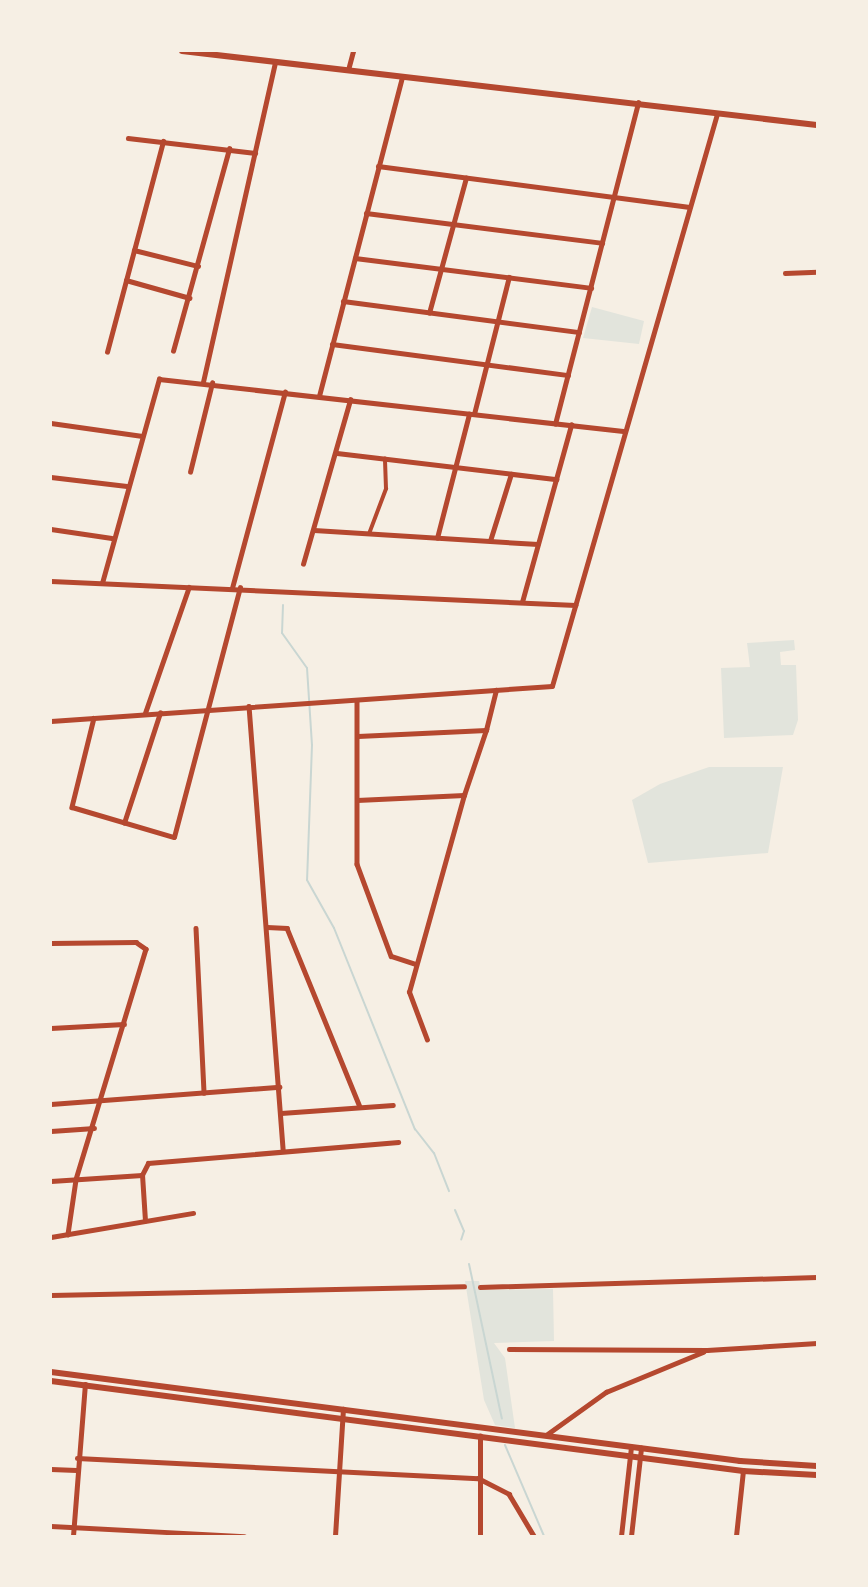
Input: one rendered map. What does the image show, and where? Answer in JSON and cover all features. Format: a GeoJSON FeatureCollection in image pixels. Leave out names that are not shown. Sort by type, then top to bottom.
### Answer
{"type":"FeatureCollection","features":[{"type":"Feature","properties":{"kind":"main road"},"geometry":{"type":"LineString","coordinates":[[182,51],[717,111],[817,125]]}},
{"type":"Feature","properties":{"kind":"main road"},"geometry":{"type":"LineString","coordinates":[[51,1372],[85,1374],[480,1434],[495,1432]]}},
{"type":"Feature","properties":{"kind":"main road"},"geometry":{"type":"LineString","coordinates":[[51,1381],[495,1432],[631,1456],[743,1471],[817,1475]]}},
{"type":"Feature","properties":{"kind":"main road"},"geometry":{"type":"LineString","coordinates":[[513,1435],[546,1435],[631,1447],[817,1466]]}},
{"type":"Feature","properties":{"kind":"street"},"geometry":{"type":"LineString","coordinates":[[257,60],[260,51]]}},
{"type":"Feature","properties":{"kind":"street"},"geometry":{"type":"LineString","coordinates":[[348,71],[353,51]]}},
{"type":"Feature","properties":{"kind":"street"},"geometry":{"type":"LineString","coordinates":[[203,383],[275,62]]}},
{"type":"Feature","properties":{"kind":"street"},"geometry":{"type":"LineString","coordinates":[[318,396],[402,77]]}},
{"type":"Feature","properties":{"kind":"street"},"geometry":{"type":"LineString","coordinates":[[555,424],[639,102]]}},
{"type":"Feature","properties":{"kind":"street"},"geometry":{"type":"LineString","coordinates":[[51,721],[551,686],[717,111]]}},
{"type":"Feature","properties":{"kind":"street"},"geometry":{"type":"LineString","coordinates":[[128,138],[255,153]]}},
{"type":"Feature","properties":{"kind":"street"},"geometry":{"type":"LineString","coordinates":[[107,352],[163,141]]}},
{"type":"Feature","properties":{"kind":"street"},"geometry":{"type":"LineString","coordinates":[[173,351],[190,298],[229,149]]}},
{"type":"Feature","properties":{"kind":"street"},"geometry":{"type":"LineString","coordinates":[[379,166],[688,207]]}},
{"type":"Feature","properties":{"kind":"street"},"geometry":{"type":"LineString","coordinates":[[429,313],[466,178]]}},
{"type":"Feature","properties":{"kind":"street"},"geometry":{"type":"LineString","coordinates":[[366,213],[602,243]]}},
{"type":"Feature","properties":{"kind":"street"},"geometry":{"type":"LineString","coordinates":[[134,250],[198,266]]}},
{"type":"Feature","properties":{"kind":"street"},"geometry":{"type":"LineString","coordinates":[[355,258],[591,288]]}},
{"type":"Feature","properties":{"kind":"street"},"geometry":{"type":"LineString","coordinates":[[785,273],[817,272]]}},
{"type":"Feature","properties":{"kind":"street"},"geometry":{"type":"LineString","coordinates":[[437,538],[509,277]]}},
{"type":"Feature","properties":{"kind":"street"},"geometry":{"type":"LineString","coordinates":[[126,280],[190,298]]}},
{"type":"Feature","properties":{"kind":"street"},"geometry":{"type":"LineString","coordinates":[[343,301],[579,332]]}},
{"type":"Feature","properties":{"kind":"street"},"geometry":{"type":"LineString","coordinates":[[332,344],[568,375]]}},
{"type":"Feature","properties":{"kind":"street"},"geometry":{"type":"LineString","coordinates":[[102,583],[111,538],[159,379],[625,431]]}},
{"type":"Feature","properties":{"kind":"street"},"geometry":{"type":"LineString","coordinates":[[190,472],[212,383]]}},
{"type":"Feature","properties":{"kind":"street"},"geometry":{"type":"LineString","coordinates":[[232,588],[285,392]]}},
{"type":"Feature","properties":{"kind":"street"},"geometry":{"type":"LineString","coordinates":[[303,564],[337,453],[349,400]]}},
{"type":"Feature","properties":{"kind":"street"},"geometry":{"type":"LineString","coordinates":[[51,423],[142,436]]}},
{"type":"Feature","properties":{"kind":"street"},"geometry":{"type":"LineString","coordinates":[[522,603],[571,425]]}},
{"type":"Feature","properties":{"kind":"street"},"geometry":{"type":"LineString","coordinates":[[337,453],[556,479]]}},
{"type":"Feature","properties":{"kind":"street"},"geometry":{"type":"LineString","coordinates":[[369,534],[386,489],[385,458]]}},
{"type":"Feature","properties":{"kind":"street"},"geometry":{"type":"LineString","coordinates":[[490,541],[510,474]]}},
{"type":"Feature","properties":{"kind":"street"},"geometry":{"type":"LineString","coordinates":[[51,477],[126,486]]}},
{"type":"Feature","properties":{"kind":"street"},"geometry":{"type":"LineString","coordinates":[[51,529],[111,538]]}},
{"type":"Feature","properties":{"kind":"street"},"geometry":{"type":"LineString","coordinates":[[314,530],[538,544]]}},
{"type":"Feature","properties":{"kind":"street"},"geometry":{"type":"LineString","coordinates":[[51,581],[575,605]]}},
{"type":"Feature","properties":{"kind":"street"},"geometry":{"type":"LineString","coordinates":[[145,713],[189,587]]}},
{"type":"Feature","properties":{"kind":"street"},"geometry":{"type":"LineString","coordinates":[[94,718],[72,807],[168,838],[178,832],[240,588]]}},
{"type":"Feature","properties":{"kind":"street"},"geometry":{"type":"LineString","coordinates":[[427,1040],[409,999],[416,964],[496,690]]}},
{"type":"Feature","properties":{"kind":"street"},"geometry":{"type":"LineString","coordinates":[[357,700],[357,864],[391,956],[416,964]]}},
{"type":"Feature","properties":{"kind":"street"},"geometry":{"type":"LineString","coordinates":[[248,706],[283,1152]]}},
{"type":"Feature","properties":{"kind":"street"},"geometry":{"type":"LineString","coordinates":[[124,823],[160,713]]}},
{"type":"Feature","properties":{"kind":"street"},"geometry":{"type":"LineString","coordinates":[[358,736],[486,730]]}},
{"type":"Feature","properties":{"kind":"street"},"geometry":{"type":"LineString","coordinates":[[357,800],[464,795]]}},
{"type":"Feature","properties":{"kind":"street"},"geometry":{"type":"LineString","coordinates":[[267,927],[287,928],[360,1107]]}},
{"type":"Feature","properties":{"kind":"street"},"geometry":{"type":"LineString","coordinates":[[196,928],[204,1093]]}},
{"type":"Feature","properties":{"kind":"street"},"geometry":{"type":"LineString","coordinates":[[51,943],[143,944],[146,949],[94,1128],[76,1180],[68,1234]]}},
{"type":"Feature","properties":{"kind":"street"},"geometry":{"type":"LineString","coordinates":[[51,1028],[124,1024]]}},
{"type":"Feature","properties":{"kind":"street"},"geometry":{"type":"LineString","coordinates":[[51,1104],[279,1087]]}},
{"type":"Feature","properties":{"kind":"street"},"geometry":{"type":"LineString","coordinates":[[281,1113],[393,1105]]}},
{"type":"Feature","properties":{"kind":"street"},"geometry":{"type":"LineString","coordinates":[[51,1130],[94,1128]]}},
{"type":"Feature","properties":{"kind":"street"},"geometry":{"type":"LineString","coordinates":[[145,1221],[142,1175],[148,1163],[398,1142]]}},
{"type":"Feature","properties":{"kind":"street"},"geometry":{"type":"LineString","coordinates":[[51,1181],[142,1175]]}},
{"type":"Feature","properties":{"kind":"street"},"geometry":{"type":"LineString","coordinates":[[51,1237],[193,1213]]}},
{"type":"Feature","properties":{"kind":"street"},"geometry":{"type":"LineString","coordinates":[[480,1287],[817,1277]]}},
{"type":"Feature","properties":{"kind":"street"},"geometry":{"type":"LineString","coordinates":[[51,1295],[464,1286]]}},
{"type":"Feature","properties":{"kind":"street"},"geometry":{"type":"LineString","coordinates":[[509,1349],[707,1350],[817,1343]]}},
{"type":"Feature","properties":{"kind":"street"},"geometry":{"type":"LineString","coordinates":[[546,1435],[606,1391],[707,1350]]}},
{"type":"Feature","properties":{"kind":"street"},"geometry":{"type":"LineString","coordinates":[[73,1536],[85,1374]]}},
{"type":"Feature","properties":{"kind":"street"},"geometry":{"type":"LineString","coordinates":[[335,1536],[343,1413]]}},
{"type":"Feature","properties":{"kind":"street"},"geometry":{"type":"LineString","coordinates":[[480,1434],[480,1536]]}},
{"type":"Feature","properties":{"kind":"street"},"geometry":{"type":"LineString","coordinates":[[621,1536],[631,1447]]}},
{"type":"Feature","properties":{"kind":"street"},"geometry":{"type":"LineString","coordinates":[[631,1536],[641,1448]]}},
{"type":"Feature","properties":{"kind":"street"},"geometry":{"type":"LineString","coordinates":[[77,1458],[478,1478],[509,1493],[534,1536]]}},
{"type":"Feature","properties":{"kind":"street"},"geometry":{"type":"LineString","coordinates":[[51,1469],[76,1470]]}},
{"type":"Feature","properties":{"kind":"street"},"geometry":{"type":"LineString","coordinates":[[736,1536],[743,1471]]}},
{"type":"Feature","properties":{"kind":"street"},"geometry":{"type":"LineString","coordinates":[[51,1526],[244,1536]]}},
{"type":"Feature","properties":{"kind":"shaded area"},"geometry":{"type":"Polygon","coordinates":[[[592,307],[644,321],[639,344],[583,338],[592,307]]]}},
{"type":"Feature","properties":{"kind":"shaded area"},"geometry":{"type":"Polygon","coordinates":[[[794,640],[795,650],[780,652],[781,665],[796,665],[798,720],[793,735],[724,738],[721,668],[750,667],[747,643],[794,640]]]}},
{"type":"Feature","properties":{"kind":"shaded area"},"geometry":{"type":"Polygon","coordinates":[[[709,767],[783,767],[768,853],[648,863],[632,800],[660,784],[709,767]]]}},
{"type":"Feature","properties":{"kind":"shaded area"},"geometry":{"type":"Polygon","coordinates":[[[465,1281],[479,1281],[481,1290],[553,1289],[554,1341],[494,1343],[505,1358],[515,1428],[495,1425],[484,1400],[465,1281]]]}},
{"type":"Feature","properties":{"kind":"waterway"},"geometry":{"type":"LineString","coordinates":[[283,605],[282,633],[307,668],[312,745],[307,880],[334,928],[415,1129],[434,1153],[449,1191]]}},
{"type":"Feature","properties":{"kind":"waterway"},"geometry":{"type":"LineString","coordinates":[[455,1210],[464,1231],[461,1240]]}},
{"type":"Feature","properties":{"kind":"waterway"},"geometry":{"type":"LineString","coordinates":[[469,1264],[502,1419]]}},
{"type":"Feature","properties":{"kind":"waterway"},"geometry":{"type":"LineString","coordinates":[[505,1445],[544,1536]]}}]}
